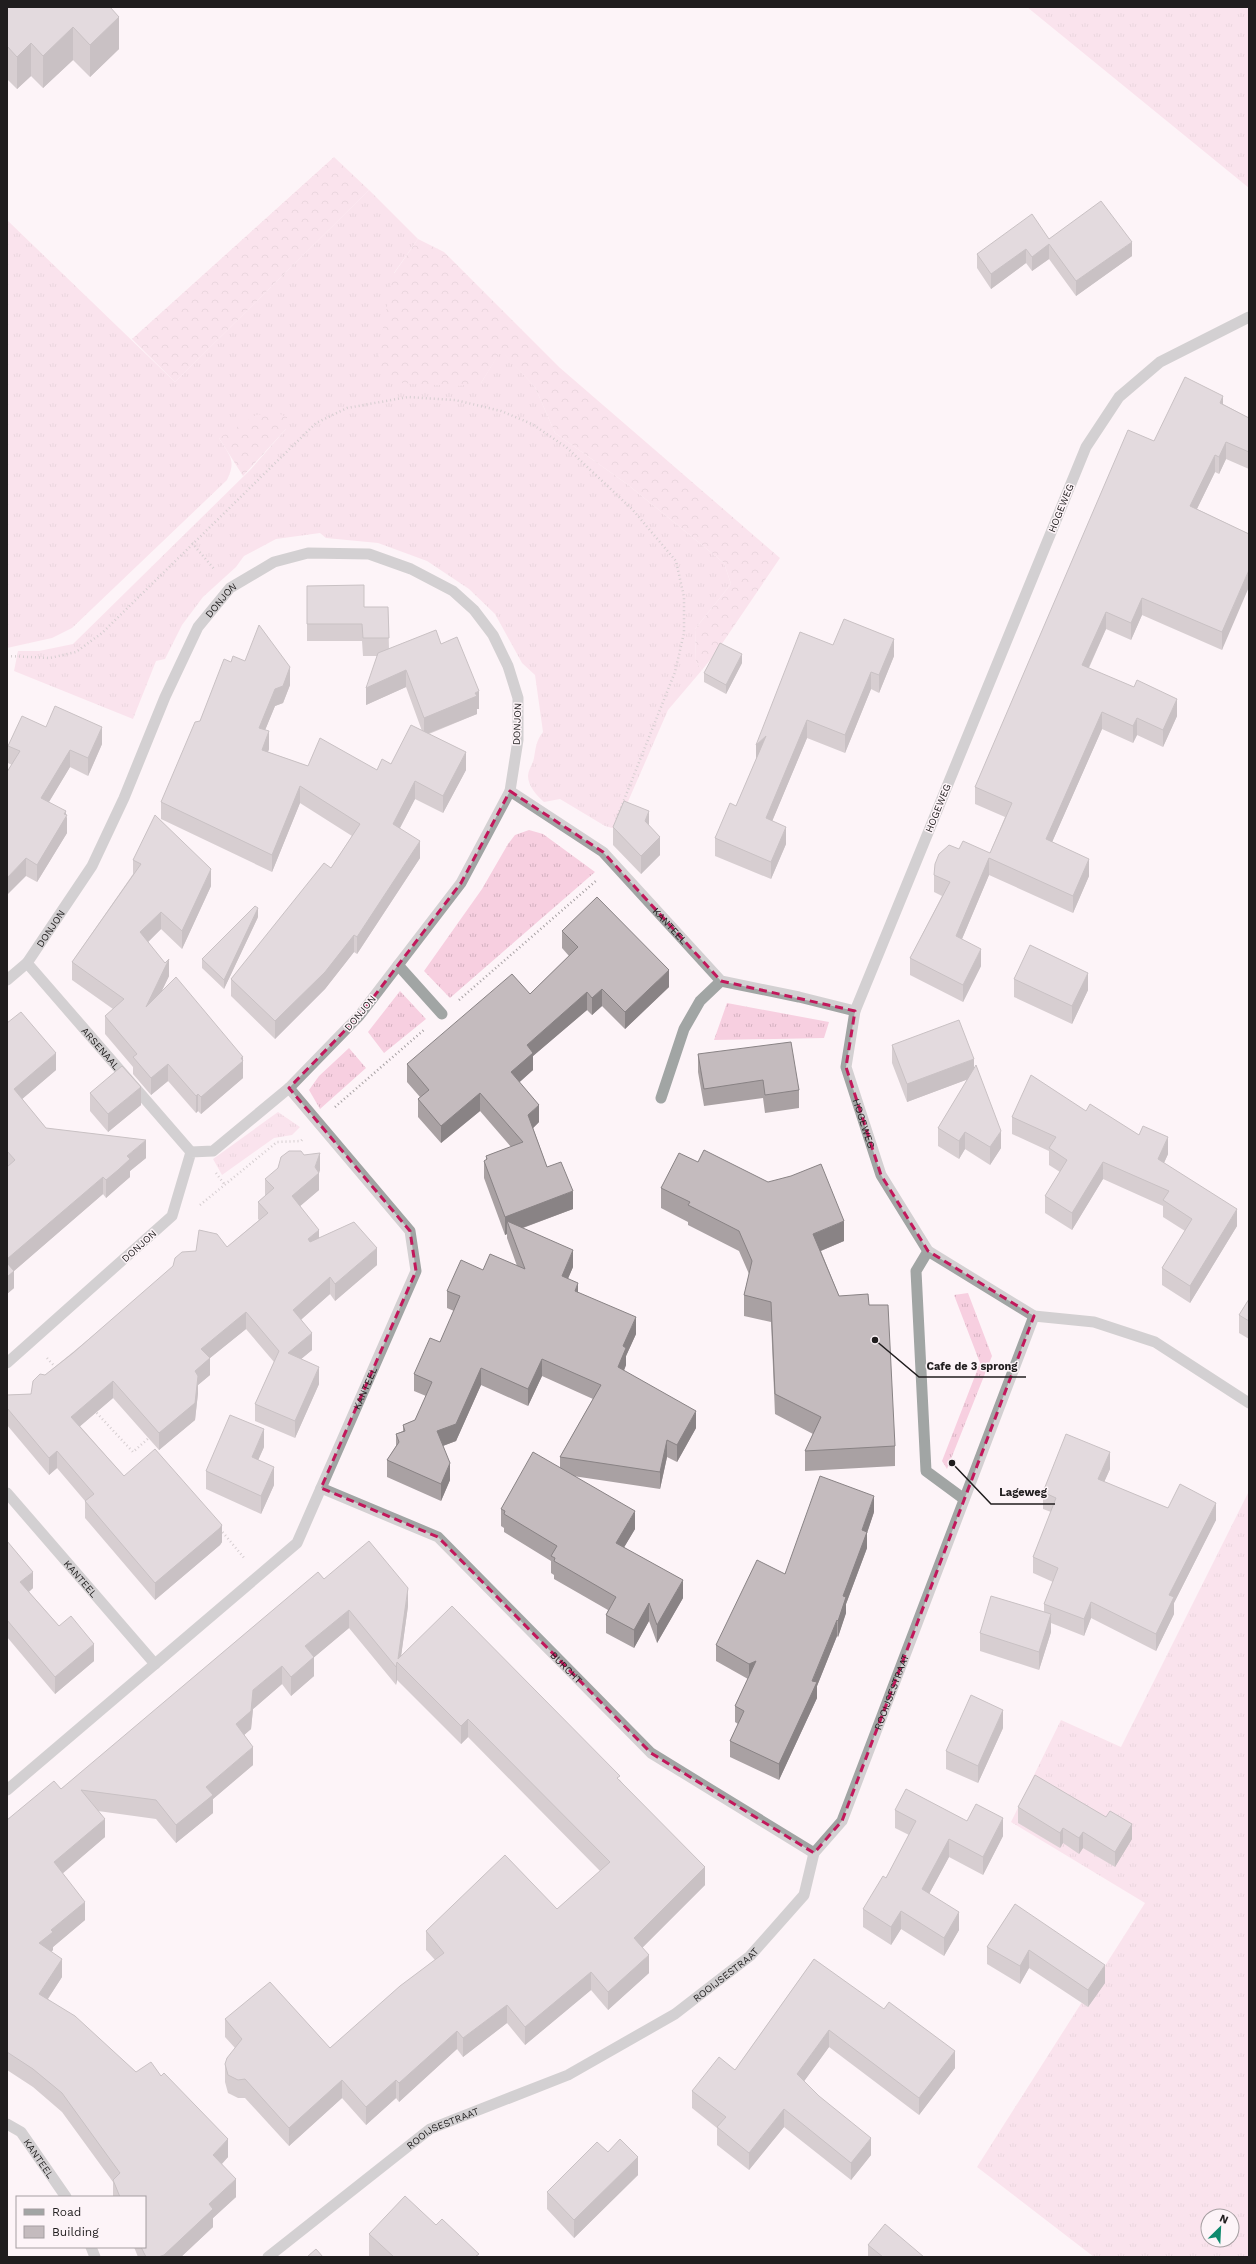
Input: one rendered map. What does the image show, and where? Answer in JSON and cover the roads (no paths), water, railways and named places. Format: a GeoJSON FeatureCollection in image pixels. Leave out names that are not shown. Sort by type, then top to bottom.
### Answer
{"type":"FeatureCollection","features":[{"type":"Feature","properties":{"kind":"street","name":"HOGEWEG"},"geometry":{"type":"LineString","coordinates":[[1034,1316],[928,1251],[881,1175],[846,1067],[855,1011],[1086,447],[1118,397],[1160,362],[1249,317]]}},
{"type":"Feature","properties":{"kind":"street","name":"DONJON"},"geometry":{"type":"LineString","coordinates":[[7,980],[27,963],[92,866],[124,798],[165,697],[198,627],[230,588],[274,562],[308,553],[370,554],[411,569],[453,591],[474,610],[493,635],[508,666],[518,698],[518,740],[510,791],[461,883],[359,1016],[289,1088],[213,1151],[191,1152],[172,1216],[7,1363]]}},
{"type":"Feature","properties":{"kind":"street","name":"KANTEEL"},"geometry":{"type":"LineString","coordinates":[[510,791],[603,852],[616,864],[721,981]]}},
{"type":"Feature","properties":{"kind":"street","name":"ARSENAAL"},"geometry":{"type":"LineString","coordinates":[[27,963],[191,1152]]}},
{"type":"Feature","properties":{"kind":"street"},"geometry":{"type":"LineString","coordinates":[[398,966],[442,1014]]}},
{"type":"Feature","properties":{"kind":"street"},"geometry":{"type":"LineString","coordinates":[[660,1098],[684,1030],[700,1001],[721,981],[799,997],[855,1011]]}},
{"type":"Feature","properties":{"kind":"street","name":"KANTEEL"},"geometry":{"type":"LineString","coordinates":[[7,1790],[297,1543],[416,1272],[410,1231],[289,1088]]}},
{"type":"Feature","properties":{"kind":"street"},"geometry":{"type":"LineString","coordinates":[[928,1251],[916,1271],[926,1471],[964,1499]]}},
{"type":"Feature","properties":{"kind":"street"},"geometry":{"type":"LineString","coordinates":[[1034,1316],[1094,1322],[1155,1342],[1249,1402]]}},
{"type":"Feature","properties":{"kind":"street","name":"ROOIJSESTRAAT"},"geometry":{"type":"LineString","coordinates":[[268,2257],[430,2129],[568,2076],[675,2014],[750,1956],[804,1895],[814,1852],[842,1821],[1034,1316]]}},
{"type":"Feature","properties":{"kind":"street","name":"BURCHT"},"geometry":{"type":"LineString","coordinates":[[321,1488],[438,1537],[651,1753],[814,1852]]}},
{"type":"Feature","properties":{"kind":"street","name":"KANTEEL"},"geometry":{"type":"LineString","coordinates":[[7,1493],[155,1664]]}},
{"type":"Feature","properties":{"kind":"street","name":"KANTEEL"},"geometry":{"type":"LineString","coordinates":[[7,2124],[21,2132],[65,2196]]}},
{"type":"Feature","properties":{"kind":"place","name":"Cafe de 3 sprong"},"geometry":{"type":"Point","coordinates":[875,1340]}},
{"type":"Feature","properties":{"kind":"place","name":"Lageweg"},"geometry":{"type":"Point","coordinates":[952,1463]}}]}
